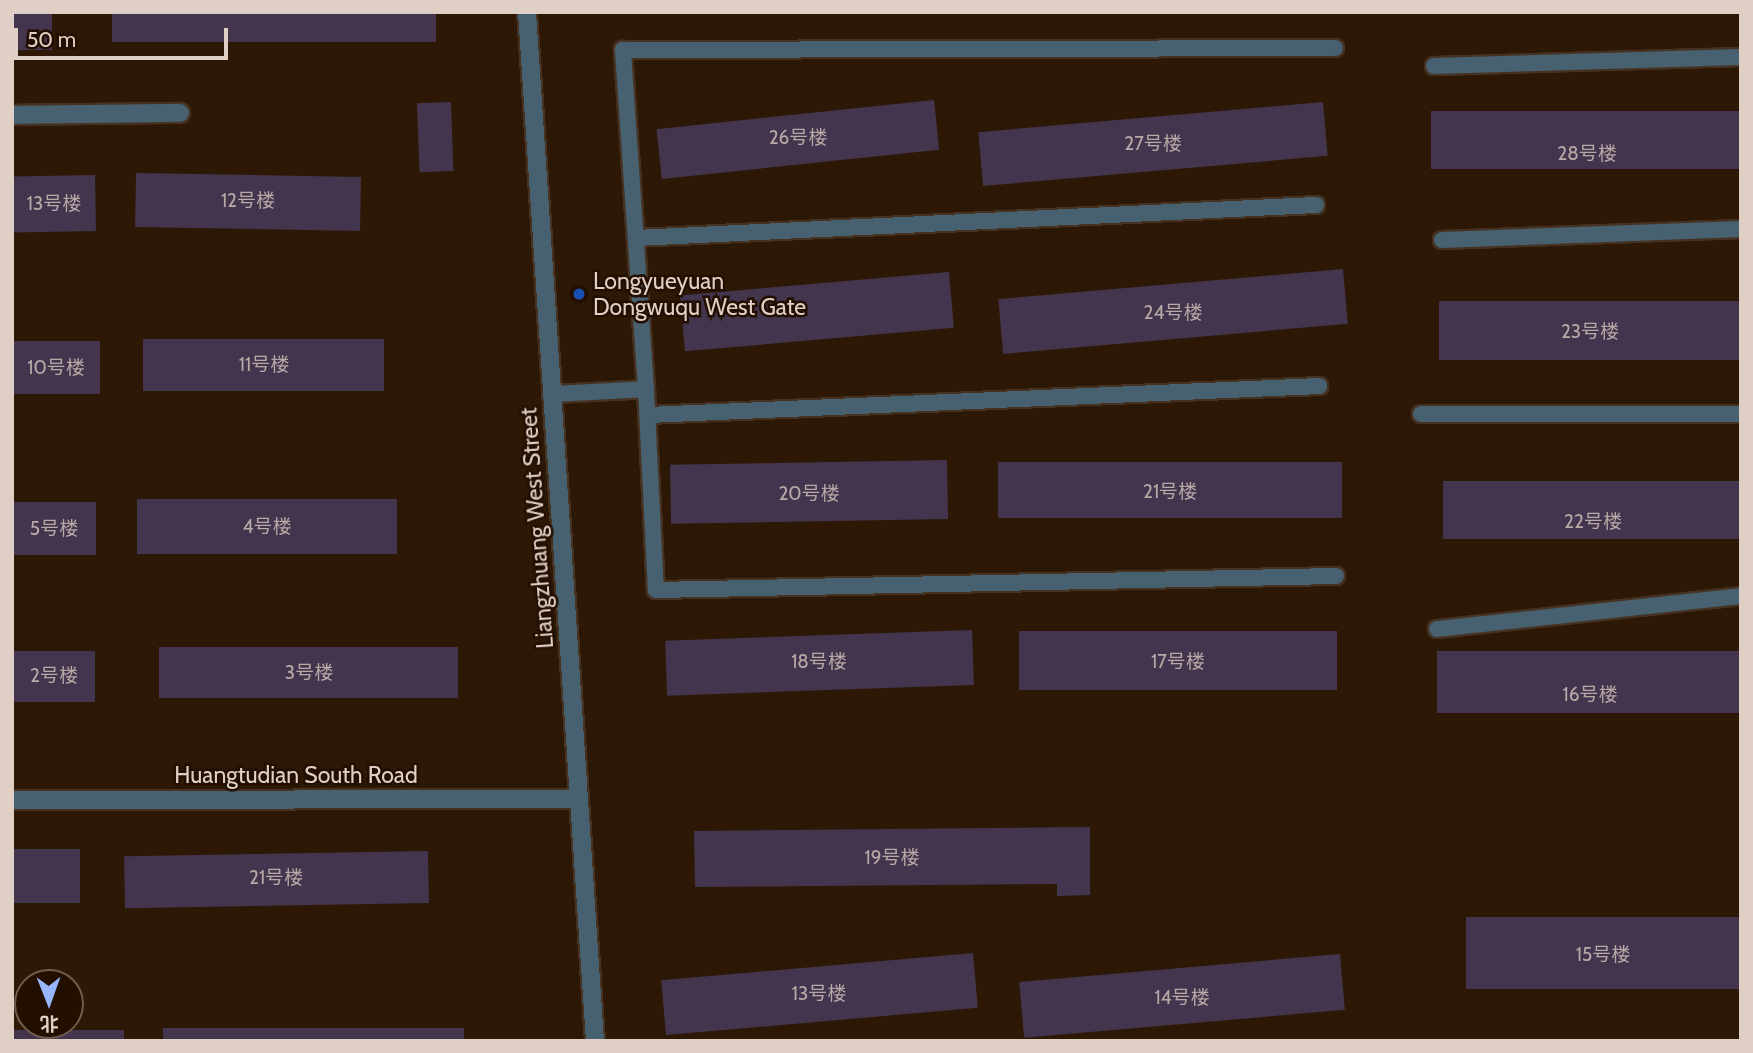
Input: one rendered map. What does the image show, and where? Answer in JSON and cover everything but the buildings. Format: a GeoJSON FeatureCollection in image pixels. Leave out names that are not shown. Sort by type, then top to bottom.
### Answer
{"type":"FeatureCollection","features":[{"type":"Feature","properties":{"kind":"street","name":"Liangzhuang West Street"},"geometry":{"type":"LineString","coordinates":[[527,12],[595,1041]]}},
{"type":"Feature","properties":{"kind":"street"},"geometry":{"type":"LineString","coordinates":[[12,115],[180,113]]}},
{"type":"Feature","properties":{"kind":"street","name":"Huangtudian South Road"},"geometry":{"type":"LineString","coordinates":[[12,800],[579,799]]}},
{"type":"Feature","properties":{"kind":"lane"},"geometry":{"type":"LineString","coordinates":[[1335,48],[624,50],[648,415],[656,590],[1336,576]]}},
{"type":"Feature","properties":{"kind":"lane"},"geometry":{"type":"LineString","coordinates":[[1434,66],[1741,57]]}},
{"type":"Feature","properties":{"kind":"lane"},"geometry":{"type":"LineString","coordinates":[[636,238],[1316,205]]}},
{"type":"Feature","properties":{"kind":"lane"},"geometry":{"type":"LineString","coordinates":[[1442,240],[1741,229]]}},
{"type":"Feature","properties":{"kind":"lane"},"geometry":{"type":"LineString","coordinates":[[648,415],[1319,386]]}},
{"type":"Feature","properties":{"kind":"lane"},"geometry":{"type":"LineString","coordinates":[[552,394],[646,389]]}},
{"type":"Feature","properties":{"kind":"lane"},"geometry":{"type":"LineString","coordinates":[[1421,414],[1741,414]]}},
{"type":"Feature","properties":{"kind":"lane"},"geometry":{"type":"LineString","coordinates":[[1437,629],[1741,596]]}},
{"type":"Feature","properties":{"kind":"place","name":"Longyueyuan Dongwuqu West Gate"},"geometry":{"type":"Point","coordinates":[579,294]}}]}
